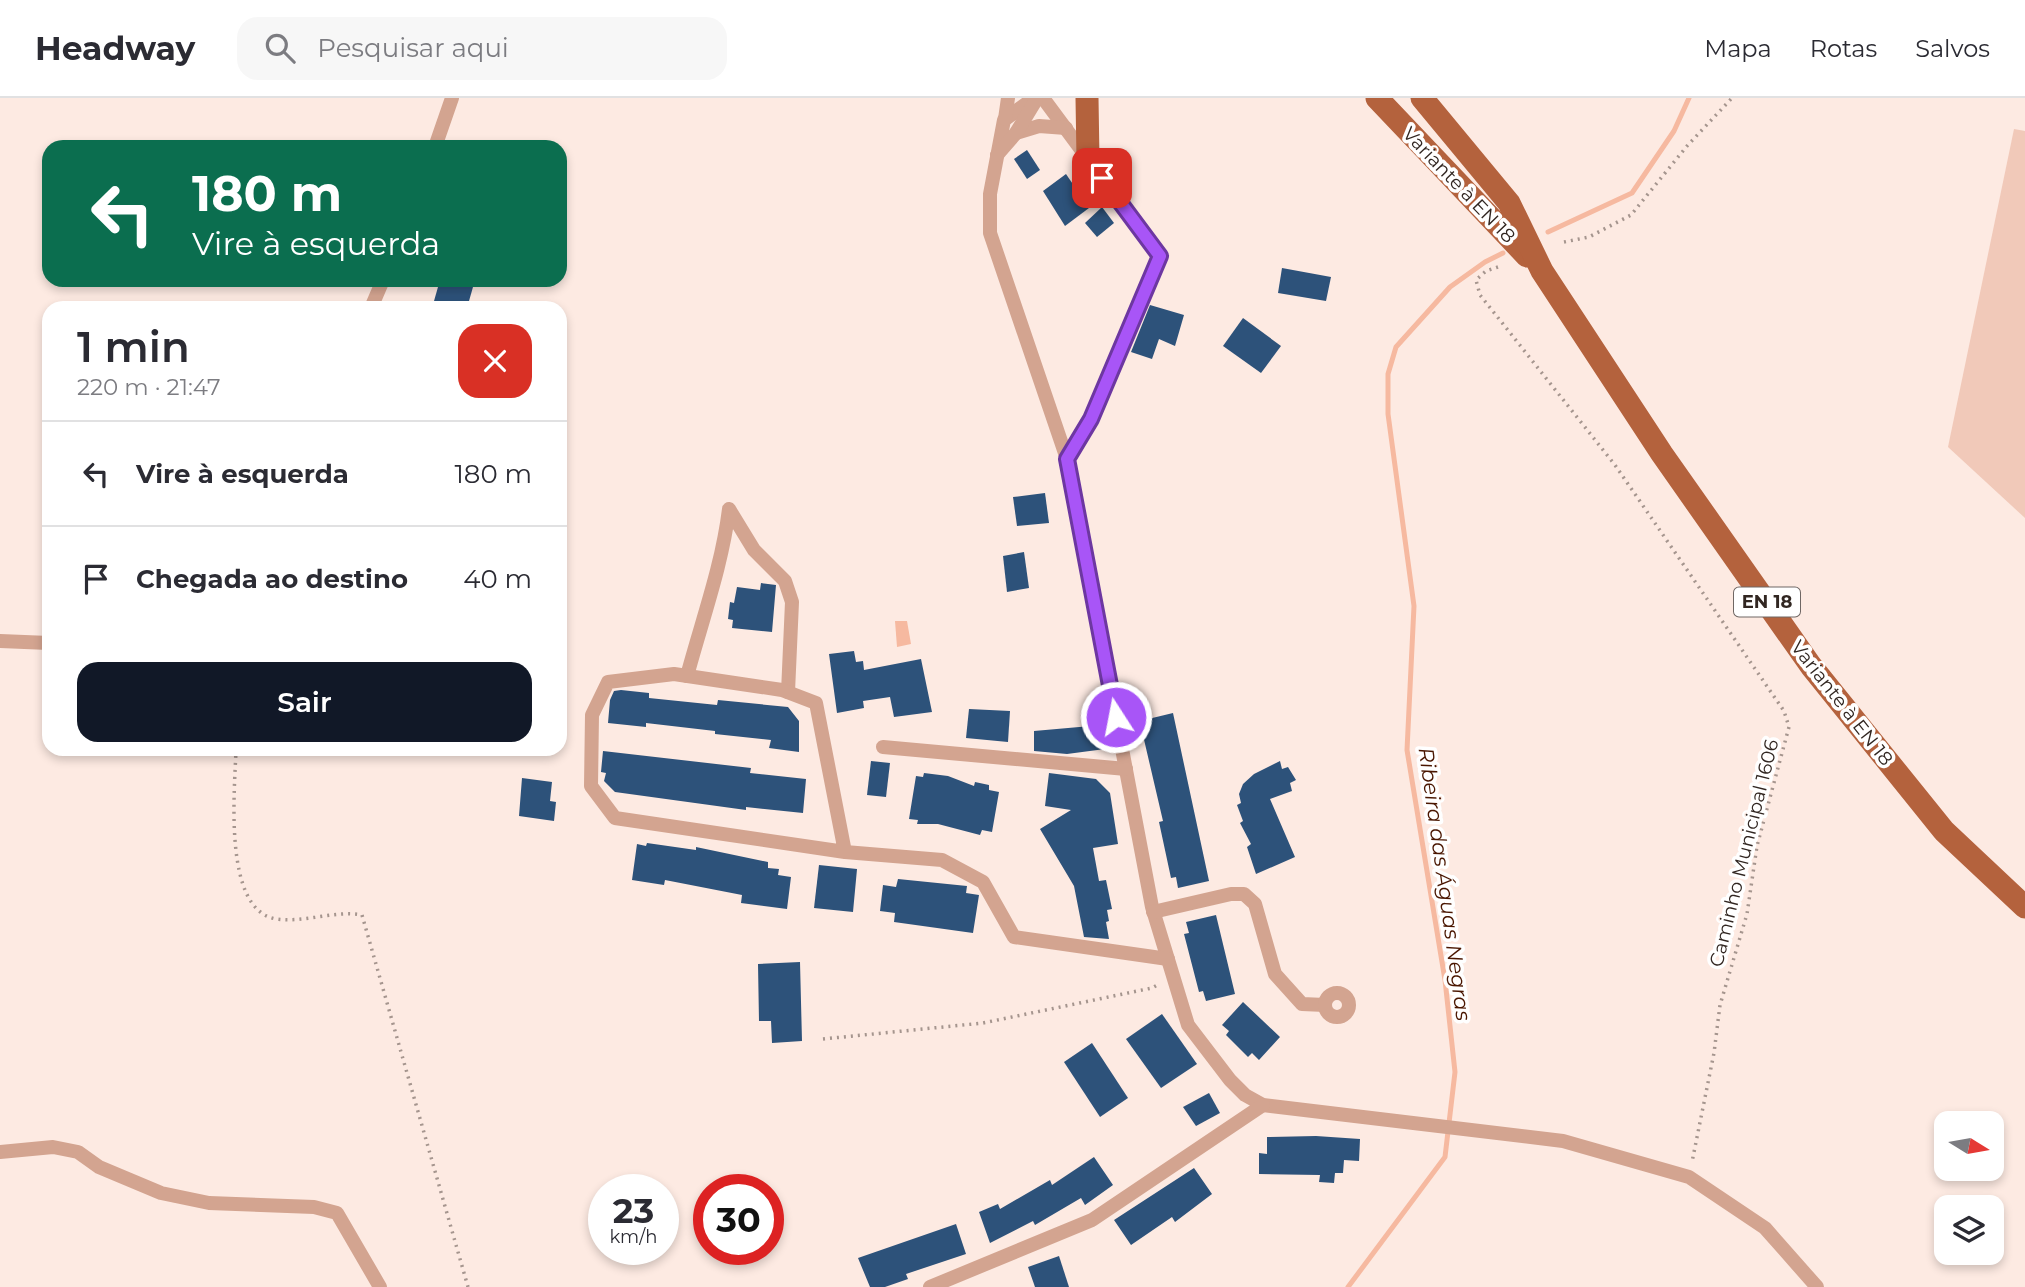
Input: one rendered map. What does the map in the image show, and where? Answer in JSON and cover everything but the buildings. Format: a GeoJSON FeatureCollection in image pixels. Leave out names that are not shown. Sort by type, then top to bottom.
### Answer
{"type":"FeatureCollection","features":[{"type":"Feature","properties":{"kind":"main road"},"geometry":{"type":"LineString","coordinates":[[1087,98],[1088,159]]}},
{"type":"Feature","properties":{"kind":"main road","name":"Variante à EN 18"},"geometry":{"type":"LineString","coordinates":[[1377,98],[1542,271]]}},
{"type":"Feature","properties":{"kind":"main road","name":"Variante à EN 18"},"geometry":{"type":"LineString","coordinates":[[1422,98],[1509,203],[1542,271],[1662,454],[1811,666],[1944,831],[2025,906]]}},
{"type":"Feature","properties":{"kind":"street"},"geometry":{"type":"LineString","coordinates":[[437,140],[452,98]]}},
{"type":"Feature","properties":{"kind":"street"},"geometry":{"type":"LineString","coordinates":[[1008,98],[989,194],[990,233],[1067,459],[1153,912],[1188,1025],[1230,1080],[1245,1095],[1263,1104],[1563,1141],[1689,1177],[1765,1228],[1817,1287]]}},
{"type":"Feature","properties":{"kind":"street"},"geometry":{"type":"LineString","coordinates":[[1005,119],[1036,98]]}},
{"type":"Feature","properties":{"kind":"street"},"geometry":{"type":"LineString","coordinates":[[994,159],[1016,133],[1036,98]]}},
{"type":"Feature","properties":{"kind":"street"},"geometry":{"type":"LineString","coordinates":[[1043,98],[1160,256],[1091,419],[1067,459]]}},
{"type":"Feature","properties":{"kind":"street"},"geometry":{"type":"LineString","coordinates":[[1016,133],[1039,126],[1066,128]]}},
{"type":"Feature","properties":{"kind":"street"},"geometry":{"type":"LineString","coordinates":[[687,676],[709,594],[723,556],[729,509],[754,550],[785,581],[792,602],[788,692]]}},
{"type":"Feature","properties":{"kind":"street"},"geometry":{"type":"LineString","coordinates":[[0,641],[42,643]]}},
{"type":"Feature","properties":{"kind":"street"},"geometry":{"type":"LineString","coordinates":[[845,852],[816,702],[788,692],[674,674],[608,682],[592,715],[591,786],[615,818],[845,852],[942,860],[983,882],[1014,937],[1168,960]]}},
{"type":"Feature","properties":{"kind":"street"},"geometry":{"type":"LineString","coordinates":[[883,747],[1126,769]]}},
{"type":"Feature","properties":{"kind":"street"},"geometry":{"type":"LineString","coordinates":[[1153,912],[1231,894],[1244,894],[1255,904],[1275,974],[1302,1004],[1325,1005]]}},
{"type":"Feature","properties":{"kind":"street"},"geometry":{"type":"LineString","coordinates":[[930,1287],[1092,1220],[1263,1104]]}},
{"type":"Feature","properties":{"kind":"street"},"geometry":{"type":"LineString","coordinates":[[0,1152],[53,1147],[78,1152],[99,1167],[161,1193],[209,1203],[314,1207],[337,1213],[380,1287]]}},
{"type":"Feature","properties":{"kind":"path"},"geometry":{"type":"LineString","coordinates":[[1564,242],[1589,237],[1630,215],[1687,146],[1732,98]]}},
{"type":"Feature","properties":{"kind":"path","name":"Caminho Municipal 1606"},"geometry":{"type":"LineString","coordinates":[[1498,267],[1476,280],[1480,295],[1615,465],[1784,711],[1789,727],[1757,846],[1747,914],[1720,1005],[1714,1053],[1689,1177]]}},
{"type":"Feature","properties":{"kind":"path"},"geometry":{"type":"LineString","coordinates":[[236,756],[234,833],[241,874],[251,902],[272,919],[293,921],[362,915],[468,1287]]}},
{"type":"Feature","properties":{"kind":"path"},"geometry":{"type":"LineString","coordinates":[[823,1039],[983,1023],[1152,988],[1173,975]]}},
{"type":"Feature","properties":{"kind":"shaded area"},"geometry":{"type":"Polygon","coordinates":[[[2014,129],[2025,131],[2025,518],[1948,447],[2014,129]]]}},
{"type":"Feature","properties":{"kind":"shaded area"},"geometry":{"type":"Polygon","coordinates":[[[895,621],[907,621],[911,644],[897,647],[895,621]]]}},
{"type":"Feature","properties":{"kind":"waterway","name":"Ribeira das Águas Negras"},"geometry":{"type":"LineString","coordinates":[[1548,232],[1632,193],[1674,131],[1689,98]]}},
{"type":"Feature","properties":{"kind":"waterway","name":"Ribeira das Águas Negras"},"geometry":{"type":"LineString","coordinates":[[1348,1287],[1445,1157],[1455,1072],[1445,980],[1407,750],[1414,606],[1388,414],[1388,374],[1396,347],[1450,287],[1485,262],[1503,253]]}},
{"type":"Feature","properties":{"kind":"route"},"geometry":{"type":"LineString","coordinates":[[1102,178],[1160,256],[1091,419],[1067,459],[1116,717]]}}]}
